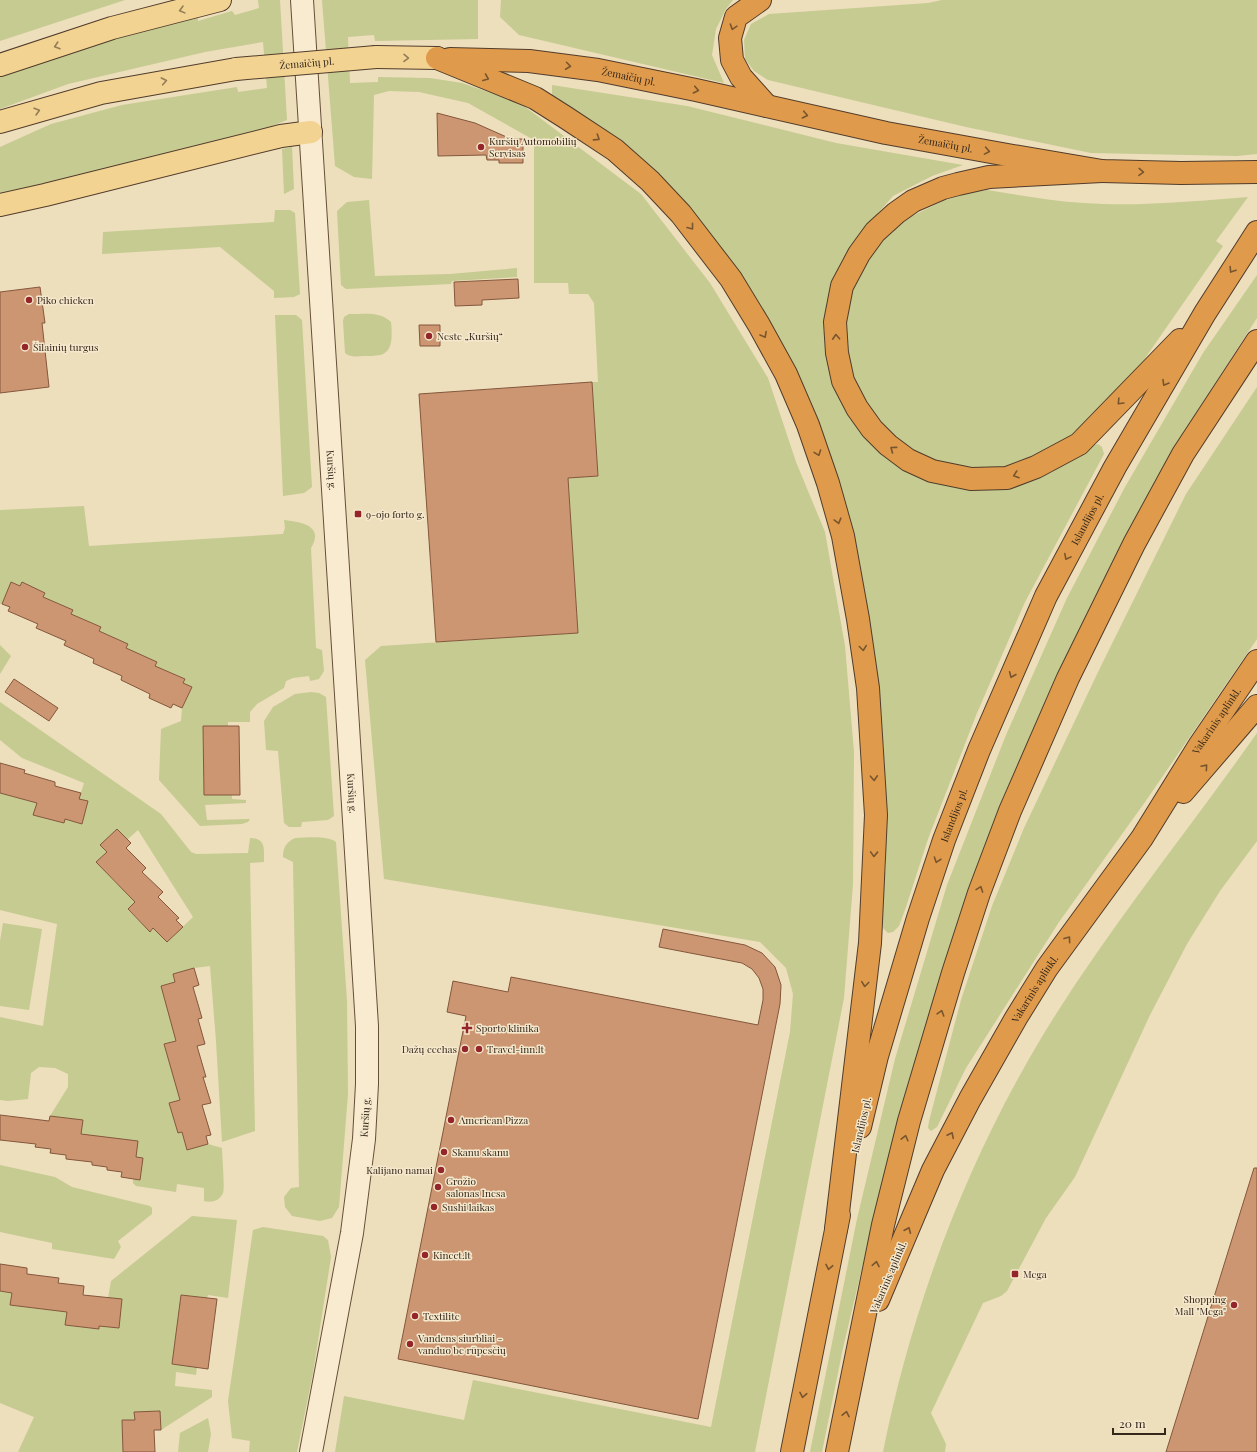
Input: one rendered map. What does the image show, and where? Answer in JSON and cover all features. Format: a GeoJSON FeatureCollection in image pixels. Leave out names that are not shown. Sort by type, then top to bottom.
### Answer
{"type":"FeatureCollection","features":[{"type":"Feature","properties":{"kind":"highway"},"geometry":{"type":"LineString","coordinates":[[760,0],[736,17],[730,38],[732,60],[741,77],[766,106]]}},
{"type":"Feature","properties":{"kind":"highway"},"geometry":{"type":"LineString","coordinates":[[437,58],[535,98],[565,117],[616,150],[650,181],[681,214],[730,279],[766,337],[786,374],[808,425],[828,483],[844,544],[858,619],[868,688],[876,816],[870,943],[836,1229]]}},
{"type":"Feature","properties":{"kind":"highway","name":"Žemaičių pl."},"geometry":{"type":"LineString","coordinates":[[437,58],[529,61],[598,70],[696,90],[886,133],[1102,171],[1181,173],[1257,172]]}},
{"type":"Feature","properties":{"kind":"highway"},"geometry":{"type":"LineString","coordinates":[[1102,171],[989,177],[942,188],[913,201],[896,213],[875,232],[859,254],[842,286],[836,322],[837,353],[843,381],[857,408],[872,429],[888,445],[908,460],[932,470],[971,479],[1007,478],[1036,468],[1079,444],[1205,313]]}},
{"type":"Feature","properties":{"kind":"highway","name":"Islandijos pl."},"geometry":{"type":"LineString","coordinates":[[792,1452],[836,1229],[877,1056],[916,925],[944,840],[979,750],[1046,596],[1115,467],[1205,313],[1255,234]]}},
{"type":"Feature","properties":{"kind":"highway"},"geometry":{"type":"LineString","coordinates":[[838,1452],[883,1225],[909,1121],[953,973],[979,893],[1010,811],[1068,678],[1134,544],[1184,454],[1257,341]]}},
{"type":"Feature","properties":{"kind":"highway","name":"Vakarinis aplinkl."},"geometry":{"type":"LineString","coordinates":[[860,1344],[933,1170],[1016,1018],[1047,968],[1142,838],[1198,746],[1257,661]]}},
{"type":"Feature","properties":{"kind":"highway"},"geometry":{"type":"LineString","coordinates":[[1142,838],[1257,706]]}},
{"type":"Feature","properties":{"kind":"main road"},"geometry":{"type":"LineString","coordinates":[[0,65],[112,28],[220,0]]}},
{"type":"Feature","properties":{"kind":"main road"},"geometry":{"type":"LineString","coordinates":[[0,205],[281,136],[310,132],[302,0]]}},
{"type":"Feature","properties":{"kind":"main road","name":"Žemaičių pl."},"geometry":{"type":"LineString","coordinates":[[0,122],[101,93],[236,69],[376,57],[437,58]]}},
{"type":"Feature","properties":{"kind":"main road","name":"Kuršių g."},"geometry":{"type":"LineString","coordinates":[[310,132],[366,1018],[367,1077],[364,1139],[352,1233],[311,1452]]}},
{"type":"Feature","properties":{"kind":"green space"},"geometry":{"type":"Polygon","coordinates":[[[0,0],[125,0],[0,41],[0,0]]]}},
{"type":"Feature","properties":{"kind":"green space"},"geometry":{"type":"Polygon","coordinates":[[[258,0],[280,0],[287,120],[259,131],[20,191],[0,194],[0,147],[51,124],[122,105],[237,87],[238,92],[267,88],[263,42],[205,52],[68,84],[0,109],[0,77],[80,49],[198,16],[198,21],[232,11],[235,15],[259,8],[258,0]]]}},
{"type":"Feature","properties":{"kind":"green space"},"geometry":{"type":"Polygon","coordinates":[[[322,0],[478,0],[478,39],[375,41],[374,35],[348,37],[350,83],[378,82],[378,77],[430,78],[462,83],[520,103],[641,194],[710,283],[768,378],[796,462],[825,532],[845,646],[854,752],[853,884],[844,998],[755,1452],[335,1452],[344,1396],[464,1420],[473,1380],[711,1427],[790,1032],[793,994],[786,968],[760,942],[384,879],[365,660],[381,646],[578,633],[568,478],[598,476],[592,382],[598,382],[594,303],[588,294],[569,294],[568,283],[534,283],[534,140],[468,103],[419,92],[389,91],[374,95],[372,179],[354,177],[335,166],[322,0]]]}},
{"type":"Feature","properties":{"kind":"green space"},"geometry":{"type":"Polygon","coordinates":[[[501,0],[733,0],[726,9],[716,29],[712,55],[724,83],[519,35],[500,17],[501,0]]]}},
{"type":"Feature","properties":{"kind":"green space"},"geometry":{"type":"Polygon","coordinates":[[[942,0],[1257,0],[1257,154],[1237,156],[1091,153],[966,127],[768,80],[754,71],[745,59],[744,40],[751,24],[769,14],[928,3],[942,0]]]}},
{"type":"Feature","properties":{"kind":"green space"},"geometry":{"type":"Polygon","coordinates":[[[552,85],[687,106],[836,143],[963,165],[932,176],[893,196],[858,236],[834,284],[830,320],[879,447],[1008,485],[1050,473],[1088,447],[1098,444],[1102,447],[1104,454],[1025,602],[977,713],[928,839],[899,926],[893,932],[888,933],[883,928],[881,922],[886,864],[884,752],[874,660],[815,422],[634,152],[601,127],[557,101],[552,95],[552,85]]]}},
{"type":"Feature","properties":{"kind":"green space"},"geometry":{"type":"Polygon","coordinates":[[[292,147],[294,189],[284,194],[282,149],[292,147]]]}},
{"type":"Feature","properties":{"kind":"green space"},"geometry":{"type":"Polygon","coordinates":[[[987,190],[1059,201],[1104,204],[1166,203],[1248,197],[1216,241],[1223,246],[1141,364],[1086,427],[1026,463],[994,471],[965,470],[939,463],[913,450],[884,430],[863,404],[847,366],[843,323],[850,288],[865,257],[886,233],[908,218],[943,201],[968,193],[987,190]]]}},
{"type":"Feature","properties":{"kind":"green space"},"geometry":{"type":"Polygon","coordinates":[[[369,200],[375,276],[450,274],[517,268],[517,277],[452,281],[451,284],[346,289],[341,285],[337,211],[347,202],[369,200]]]}},
{"type":"Feature","properties":{"kind":"green space"},"geometry":{"type":"Polygon","coordinates":[[[275,210],[290,210],[295,213],[300,294],[294,297],[274,298],[274,291],[220,247],[102,254],[103,232],[274,222],[275,210]]]}},
{"type":"Feature","properties":{"kind":"green space"},"geometry":{"type":"Polygon","coordinates":[[[1257,275],[1257,318],[1181,436],[1120,549],[931,1011],[884,1175],[843,1348],[822,1452],[810,1452],[857,1219],[895,1059],[947,885],[1006,735],[1067,598],[1125,487],[1203,353],[1257,275]]]}},
{"type":"Feature","properties":{"kind":"green space"},"geometry":{"type":"Polygon","coordinates":[[[349,314],[377,315],[387,318],[391,322],[391,342],[385,353],[374,356],[350,356],[345,353],[343,321],[344,317],[349,314]]]}},
{"type":"Feature","properties":{"kind":"green space"},"geometry":{"type":"Polygon","coordinates":[[[275,315],[296,315],[302,320],[312,487],[304,493],[283,496],[275,315]]]}},
{"type":"Feature","properties":{"kind":"green space"},"geometry":{"type":"Polygon","coordinates":[[[1257,387],[1257,639],[1145,802],[1059,922],[966,1068],[937,1127],[931,1131],[928,1128],[929,1121],[961,1000],[992,906],[1024,828],[1099,670],[1186,494],[1257,387]]]}},
{"type":"Feature","properties":{"kind":"green space"},"geometry":{"type":"Polygon","coordinates":[[[84,506],[89,546],[283,534],[285,528],[284,520],[309,526],[313,530],[315,540],[311,548],[316,648],[322,650],[324,671],[319,679],[310,681],[309,676],[293,678],[286,681],[284,688],[257,704],[250,712],[250,722],[228,722],[228,726],[203,727],[204,795],[232,795],[232,799],[246,800],[246,803],[205,805],[207,820],[250,819],[248,822],[242,824],[200,826],[159,780],[161,729],[181,721],[182,708],[192,687],[183,683],[185,679],[155,666],[157,662],[126,648],[128,644],[99,631],[101,627],[71,614],[73,610],[43,597],[45,593],[22,582],[20,586],[11,582],[2,604],[0,604],[0,510],[84,506]]]}},
{"type":"Feature","properties":{"kind":"green space"},"geometry":{"type":"Polygon","coordinates":[[[0,645],[11,656],[0,674],[0,645]]]}},
{"type":"Feature","properties":{"kind":"green space"},"geometry":{"type":"Polygon","coordinates":[[[311,692],[319,693],[326,697],[334,816],[328,820],[302,822],[301,827],[289,827],[284,823],[278,751],[266,750],[264,721],[273,707],[295,694],[311,692]]]}},
{"type":"Feature","properties":{"kind":"green space"},"geometry":{"type":"Polygon","coordinates":[[[0,702],[161,814],[191,852],[196,854],[248,853],[250,838],[259,840],[263,845],[264,862],[250,863],[255,1131],[222,1142],[210,966],[194,968],[173,974],[175,982],[161,986],[170,1017],[180,1040],[165,1044],[184,1098],[169,1103],[178,1133],[182,1132],[187,1150],[208,1144],[222,1148],[224,1190],[221,1196],[215,1201],[204,1201],[204,1188],[177,1184],[176,1192],[136,1186],[133,1183],[133,1179],[139,1180],[142,1158],[136,1157],[137,1141],[105,1137],[80,1138],[82,1120],[50,1116],[68,1087],[68,1074],[55,1068],[39,1067],[31,1073],[28,1099],[8,1101],[0,1100],[0,1017],[43,1026],[57,924],[0,910],[0,793],[37,803],[33,815],[63,823],[65,819],[82,824],[88,801],[79,799],[84,783],[22,758],[0,740],[0,702]],[[117,829],[101,845],[107,852],[96,862],[117,884],[139,899],[128,910],[150,932],[153,928],[167,942],[193,917],[138,830],[127,840],[117,829]]]}},
{"type":"Feature","properties":{"kind":"green space"},"geometry":{"type":"Polygon","coordinates":[[[1257,733],[1257,841],[1220,891],[1187,944],[1150,1015],[1075,1177],[1046,1218],[1007,1291],[1001,1296],[983,1303],[931,1413],[946,1444],[945,1452],[883,1452],[909,1343],[945,1237],[966,1185],[1015,1084],[1043,1035],[1093,958],[1257,733]]]}},
{"type":"Feature","properties":{"kind":"green space"},"geometry":{"type":"Polygon","coordinates":[[[295,838],[327,838],[336,842],[347,1001],[348,1094],[339,1207],[332,1218],[320,1221],[292,1216],[285,1207],[284,1197],[291,1188],[299,1187],[293,862],[283,857],[289,841],[295,838]]]}},
{"type":"Feature","properties":{"kind":"green space"},"geometry":{"type":"Polygon","coordinates":[[[3,923],[42,929],[29,1010],[0,1006],[0,941],[3,923]]]}},
{"type":"Feature","properties":{"kind":"green space"},"geometry":{"type":"Polygon","coordinates":[[[0,1165],[55,1177],[72,1187],[150,1206],[152,1208],[152,1214],[118,1241],[121,1247],[114,1259],[52,1249],[52,1243],[0,1232],[0,1165]]]}},
{"type":"Feature","properties":{"kind":"green space"},"geometry":{"type":"Polygon","coordinates":[[[192,1216],[237,1220],[228,1298],[208,1295],[207,1298],[181,1295],[172,1364],[197,1367],[196,1375],[176,1372],[175,1386],[212,1390],[212,1397],[161,1430],[160,1411],[135,1412],[135,1420],[122,1420],[123,1452],[18,1452],[34,1417],[0,1403],[0,1291],[12,1293],[10,1305],[67,1312],[65,1325],[99,1329],[99,1326],[118,1328],[122,1300],[108,1298],[111,1281],[192,1216]]]}},
{"type":"Feature","properties":{"kind":"green space"},"geometry":{"type":"Polygon","coordinates":[[[263,1227],[323,1236],[328,1240],[331,1257],[313,1373],[297,1452],[249,1452],[250,1441],[232,1438],[228,1401],[253,1230],[263,1227]]]}},
{"type":"Feature","properties":{"kind":"green space"},"geometry":{"type":"Polygon","coordinates":[[[208,1418],[211,1434],[208,1452],[178,1452],[180,1433],[208,1418]]]}},
{"type":"Feature","properties":{"kind":"building","name":"Kuršių Automobilių Servisas"},"geometry":{"type":"Polygon","coordinates":[[[437,113],[475,123],[511,139],[523,139],[523,163],[499,163],[499,160],[487,160],[486,155],[438,156],[437,113]]]}},
{"type":"Feature","properties":{"kind":"building"},"geometry":{"type":"Polygon","coordinates":[[[518,279],[519,298],[482,300],[482,305],[455,306],[454,282],[518,279]]]}},
{"type":"Feature","properties":{"kind":"building","name":"Šilainių turgus"},"geometry":{"type":"Polygon","coordinates":[[[40,287],[45,323],[42,323],[49,387],[0,393],[0,292],[40,287]]]}},
{"type":"Feature","properties":{"kind":"building"},"geometry":{"type":"Polygon","coordinates":[[[419,325],[440,325],[440,346],[420,346],[419,325]]]}},
{"type":"Feature","properties":{"kind":"building"},"geometry":{"type":"Polygon","coordinates":[[[592,382],[598,476],[568,478],[578,633],[436,642],[419,394],[592,382]]]}},
{"type":"Feature","properties":{"kind":"building"},"geometry":{"type":"Polygon","coordinates":[[[11,582],[20,586],[22,582],[45,593],[43,597],[73,610],[71,614],[101,627],[99,631],[128,644],[126,648],[157,662],[155,666],[185,679],[183,683],[192,687],[182,708],[173,704],[171,708],[149,698],[150,694],[121,680],[122,676],[93,663],[94,659],[64,645],[66,641],[36,628],[38,624],[8,611],[10,607],[2,604],[11,582]]]}},
{"type":"Feature","properties":{"kind":"building"},"geometry":{"type":"Polygon","coordinates":[[[14,679],[58,708],[49,721],[5,692],[14,679]]]}},
{"type":"Feature","properties":{"kind":"building"},"geometry":{"type":"Polygon","coordinates":[[[203,726],[239,726],[240,795],[204,795],[203,726]]]}},
{"type":"Feature","properties":{"kind":"building"},"geometry":{"type":"Polygon","coordinates":[[[0,763],[25,770],[24,773],[55,782],[55,786],[81,793],[79,799],[88,801],[82,824],[65,819],[64,823],[33,815],[37,803],[0,793],[0,763]]]}},
{"type":"Feature","properties":{"kind":"building"},"geometry":{"type":"Polygon","coordinates":[[[117,829],[131,843],[126,848],[146,868],[142,872],[163,892],[158,897],[179,918],[176,920],[183,927],[167,942],[153,928],[150,932],[128,909],[135,902],[96,862],[107,852],[100,845],[117,829]]]}},
{"type":"Feature","properties":{"kind":"building"},"geometry":{"type":"Polygon","coordinates":[[[663,929],[745,945],[762,953],[775,967],[781,985],[780,1004],[698,1419],[398,1359],[466,1016],[447,1012],[453,981],[508,992],[511,977],[758,1025],[763,1000],[763,989],[759,978],[752,969],[742,963],[659,947],[663,929]]]}},
{"type":"Feature","properties":{"kind":"building"},"geometry":{"type":"Polygon","coordinates":[[[194,968],[199,985],[193,987],[202,1018],[198,1019],[205,1044],[197,1046],[206,1077],[203,1077],[211,1103],[202,1105],[211,1135],[206,1136],[208,1144],[187,1150],[182,1132],[178,1133],[169,1103],[180,1100],[164,1044],[176,1041],[161,986],[175,982],[173,974],[194,968]]]}},
{"type":"Feature","properties":{"kind":"building"},"geometry":{"type":"Polygon","coordinates":[[[0,1115],[49,1121],[50,1116],[83,1120],[81,1134],[138,1141],[136,1157],[143,1158],[140,1180],[121,1177],[122,1172],[107,1170],[107,1167],[92,1165],[92,1162],[66,1159],[66,1155],[50,1153],[51,1149],[35,1147],[36,1144],[0,1140],[0,1115]]]}},
{"type":"Feature","properties":{"kind":"building","name":"Shopping Mall \"Mega\""},"geometry":{"type":"Polygon","coordinates":[[[1254,1168],[1257,1168],[1257,1452],[1166,1452],[1254,1168]]]}},
{"type":"Feature","properties":{"kind":"building"},"geometry":{"type":"Polygon","coordinates":[[[0,1264],[27,1268],[27,1274],[59,1278],[58,1283],[84,1286],[83,1295],[122,1299],[119,1328],[99,1326],[99,1329],[65,1325],[67,1312],[10,1305],[12,1293],[0,1291],[0,1264]]]}},
{"type":"Feature","properties":{"kind":"building"},"geometry":{"type":"Polygon","coordinates":[[[181,1295],[217,1299],[208,1369],[172,1364],[181,1295]]]}},
{"type":"Feature","properties":{"kind":"building"},"geometry":{"type":"Polygon","coordinates":[[[160,1411],[161,1430],[154,1430],[155,1452],[123,1452],[122,1420],[135,1420],[134,1412],[160,1411]]]}},
{"type":"Feature","properties":{"kind":"place","name":"Kuršių Automobilių Servisas"},"geometry":{"type":"Point","coordinates":[481,147]}},
{"type":"Feature","properties":{"kind":"place","name":"Piko chicken"},"geometry":{"type":"Point","coordinates":[29,300]}},
{"type":"Feature","properties":{"kind":"place","name":"Neste „Kuršių“"},"geometry":{"type":"Point","coordinates":[429,336]}},
{"type":"Feature","properties":{"kind":"place","name":"Šilainių turgus"},"geometry":{"type":"Point","coordinates":[25,347]}},
{"type":"Feature","properties":{"kind":"place","name":"9-ojo forto g."},"geometry":{"type":"Point","coordinates":[358,514]}},
{"type":"Feature","properties":{"kind":"place","name":"Sporto klinika"},"geometry":{"type":"Point","coordinates":[467,1028]}},
{"type":"Feature","properties":{"kind":"place","name":"Dažų cechas"},"geometry":{"type":"Point","coordinates":[465,1049]}},
{"type":"Feature","properties":{"kind":"place","name":"Travel-inn.lt"},"geometry":{"type":"Point","coordinates":[479,1049]}},
{"type":"Feature","properties":{"kind":"place","name":"American Pizza"},"geometry":{"type":"Point","coordinates":[451,1120]}},
{"type":"Feature","properties":{"kind":"place","name":"Skanu skanu"},"geometry":{"type":"Point","coordinates":[444,1152]}},
{"type":"Feature","properties":{"kind":"place","name":"Kalijano namai"},"geometry":{"type":"Point","coordinates":[441,1170]}},
{"type":"Feature","properties":{"kind":"place","name":"Grožio salonas Inesa"},"geometry":{"type":"Point","coordinates":[438,1187]}},
{"type":"Feature","properties":{"kind":"place","name":"Sushi laikas"},"geometry":{"type":"Point","coordinates":[434,1207]}},
{"type":"Feature","properties":{"kind":"place","name":"Kinect.lt"},"geometry":{"type":"Point","coordinates":[425,1255]}},
{"type":"Feature","properties":{"kind":"place","name":"Mega"},"geometry":{"type":"Point","coordinates":[1015,1274]}},
{"type":"Feature","properties":{"kind":"place","name":"Shopping Mall \"Mega\""},"geometry":{"type":"Point","coordinates":[1234,1305]}},
{"type":"Feature","properties":{"kind":"place","name":"Textilite"},"geometry":{"type":"Point","coordinates":[415,1316]}},
{"type":"Feature","properties":{"kind":"place","name":"Vandens siurbliai - vanduo be rūpesčių"},"geometry":{"type":"Point","coordinates":[410,1344]}}]}
